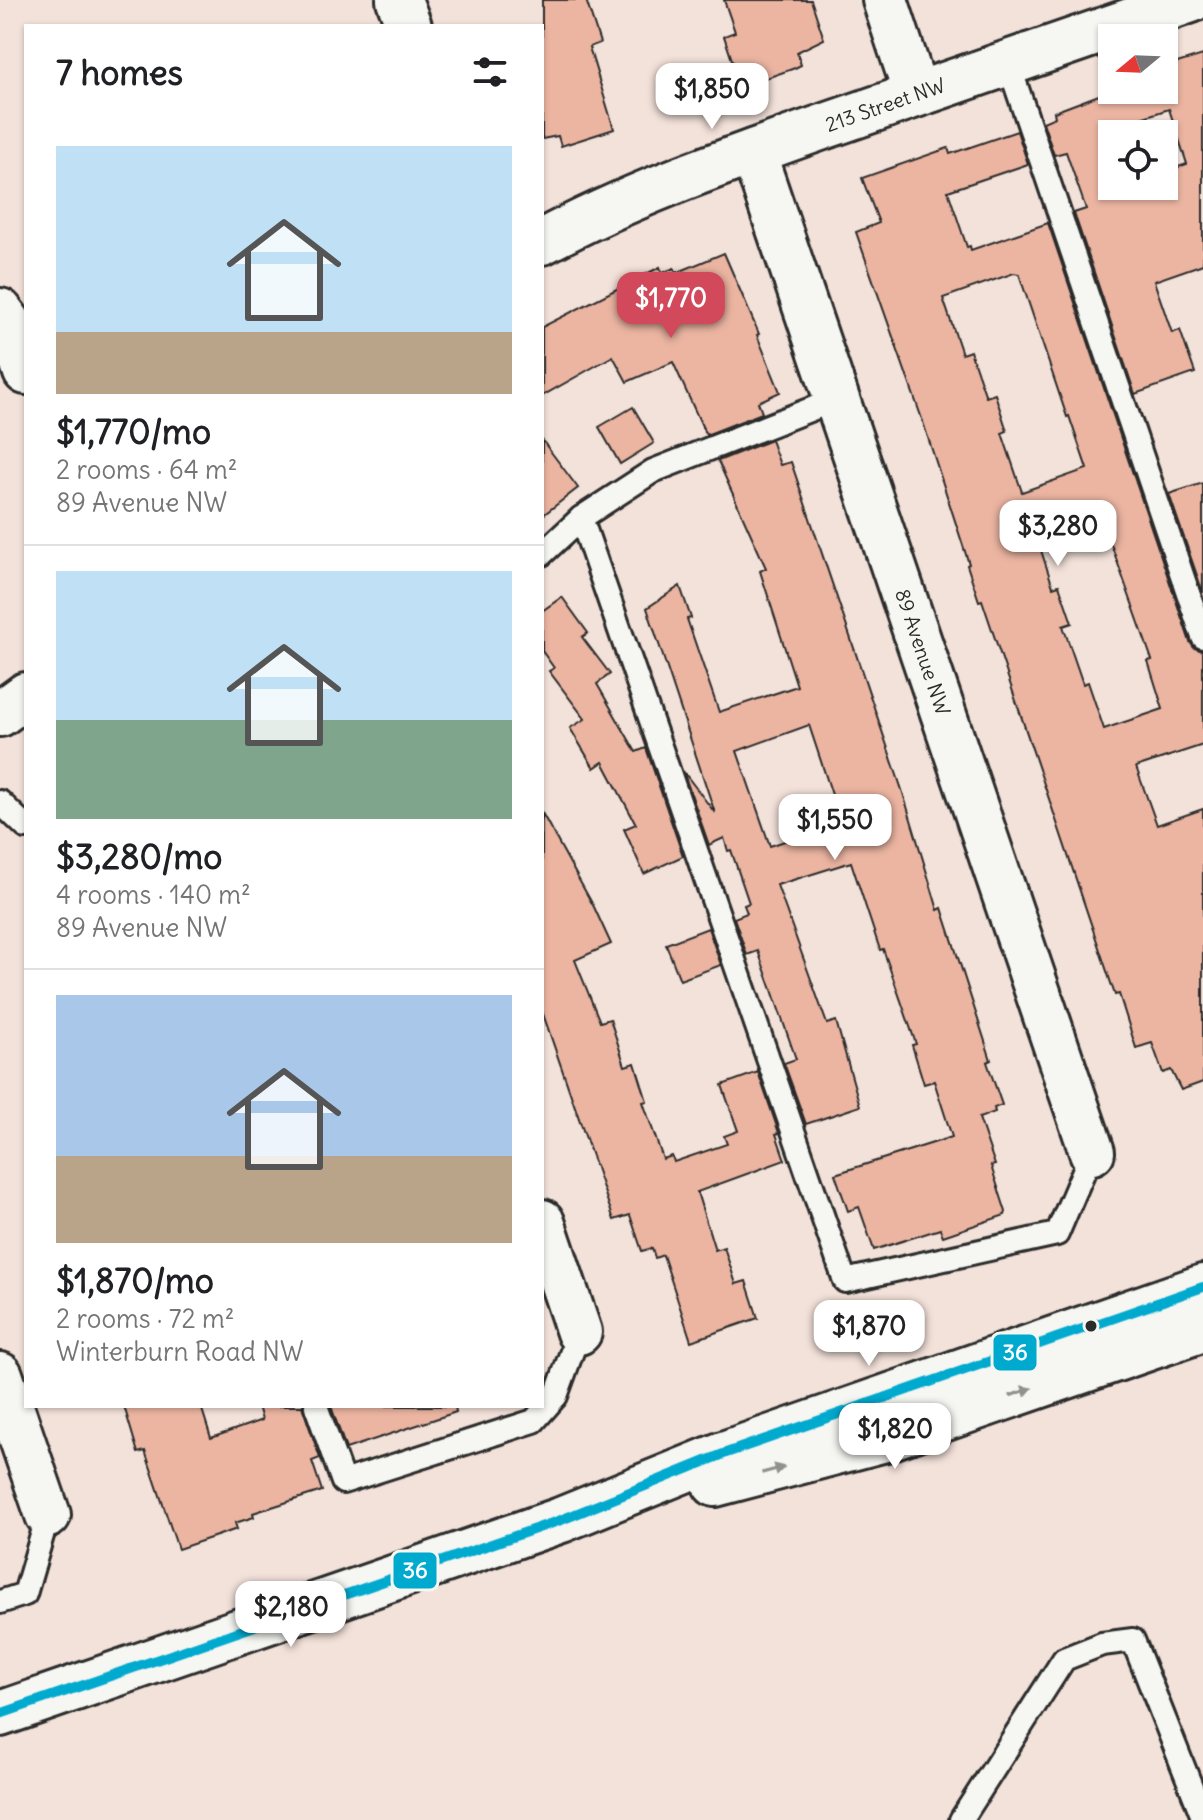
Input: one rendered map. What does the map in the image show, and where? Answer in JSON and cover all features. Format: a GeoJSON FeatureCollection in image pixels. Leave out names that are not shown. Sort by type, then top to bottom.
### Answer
{"type":"FeatureCollection","features":[{"type":"Feature","properties":{"kind":"street"},"geometry":{"type":"LineString","coordinates":[[399,0],[408,24]]}},
{"type":"Feature","properties":{"kind":"street"},"geometry":{"type":"LineString","coordinates":[[885,0],[916,94]]}},
{"type":"Feature","properties":{"kind":"street","name":"213 Street NW"},"geometry":{"type":"LineString","coordinates":[[544,241],[571,226],[753,152],[1191,0]]}},
{"type":"Feature","properties":{"kind":"street","name":"89 Avenue NW"},"geometry":{"type":"LineString","coordinates":[[753,152],[1092,1152]]}},
{"type":"Feature","properties":{"kind":"street"},"geometry":{"type":"LineString","coordinates":[[0,311],[9,323],[24,366]]}},
{"type":"Feature","properties":{"kind":"street"},"geometry":{"type":"LineString","coordinates":[[0,714],[24,696]]}},
{"type":"Feature","properties":{"kind":"street"},"geometry":{"type":"LineString","coordinates":[[544,1228],[579,1332]]}},
{"type":"Feature","properties":{"kind":"street"},"geometry":{"type":"LineString","coordinates":[[0,1714],[561,1520],[726,1453],[1203,1287]]}},
{"type":"Feature","properties":{"kind":"street"},"geometry":{"type":"LineString","coordinates":[[561,1520],[734,1480],[885,1439],[1203,1329]]}},
{"type":"Feature","properties":{"kind":"street"},"geometry":{"type":"LineString","coordinates":[[0,1375],[48,1515]]}},
{"type":"Feature","properties":{"kind":"lane"},"geometry":{"type":"LineString","coordinates":[[1008,62],[1203,637]]}},
{"type":"Feature","properties":{"kind":"lane"},"geometry":{"type":"LineString","coordinates":[[544,552],[581,518],[653,471],[837,399]]}},
{"type":"Feature","properties":{"kind":"lane"},"geometry":{"type":"LineString","coordinates":[[581,518],[845,1281],[1057,1234],[1092,1152]]}},
{"type":"Feature","properties":{"kind":"lane"},"geometry":{"type":"LineString","coordinates":[[0,802],[24,825]]}},
{"type":"Feature","properties":{"kind":"lane"},"geometry":{"type":"LineString","coordinates":[[317,1408],[343,1482],[534,1421],[556,1396],[579,1332]]}},
{"type":"Feature","properties":{"kind":"lane"},"geometry":{"type":"LineString","coordinates":[[0,1602],[25,1594],[48,1515]]}},
{"type":"Feature","properties":{"kind":"lane"},"geometry":{"type":"LineString","coordinates":[[961,1820],[1064,1659],[1102,1644],[1133,1640],[1203,1817]]}},
{"type":"Feature","properties":{"kind":"building"},"geometry":{"type":"Polygon","coordinates":[[[542,0],[586,0],[600,43],[589,47],[614,129],[561,146],[558,136],[544,139],[542,0]]]}},
{"type":"Feature","properties":{"kind":"building"},"geometry":{"type":"Polygon","coordinates":[[[724,0],[811,0],[824,39],[797,52],[801,65],[741,87],[724,36],[735,32],[724,0]]]}},
{"type":"Feature","properties":{"kind":"building"},"geometry":{"type":"Polygon","coordinates":[[[1203,55],[1203,264],[1154,281],[1172,333],[1180,330],[1195,373],[1135,394],[1074,213],[1086,209],[1066,152],[1054,155],[1043,122],[1055,117],[1054,112],[1098,95],[1098,104],[1178,104],[1178,63],[1203,55]]]}},
{"type":"Feature","properties":{"kind":"building"},"geometry":{"type":"Polygon","coordinates":[[[1017,131],[1028,164],[948,191],[967,247],[970,246],[971,250],[1048,223],[1190,642],[1194,648],[1203,651],[1203,745],[1136,767],[1157,825],[1203,809],[1203,1082],[1181,1090],[1171,1070],[1163,1073],[1152,1043],[1136,1048],[1119,994],[1115,995],[856,232],[879,223],[862,178],[948,148],[950,154],[1017,131]],[[1014,273],[943,298],[962,354],[970,351],[986,397],[995,394],[1007,431],[1002,433],[1022,492],[1087,469],[1019,274],[1014,273]],[[1099,510],[1035,532],[1053,587],[1059,585],[1072,623],[1063,626],[1083,684],[1088,682],[1104,729],[1163,709],[1148,661],[1152,660],[1099,510]]]}},
{"type":"Feature","properties":{"kind":"building"},"geometry":{"type":"Polygon","coordinates":[[[724,253],[780,392],[758,402],[762,413],[706,435],[673,362],[627,382],[613,356],[544,395],[544,326],[660,267],[662,273],[674,268],[676,273],[724,253]]]}},
{"type":"Feature","properties":{"kind":"building"},"geometry":{"type":"Polygon","coordinates":[[[633,407],[654,443],[620,464],[599,427],[633,407]]]}},
{"type":"Feature","properties":{"kind":"building"},"geometry":{"type":"Polygon","coordinates":[[[771,440],[780,465],[791,462],[903,793],[938,910],[942,908],[991,1060],[987,1062],[1002,1105],[994,1108],[995,1112],[979,1118],[995,1165],[991,1166],[1006,1212],[1005,1215],[943,1236],[940,1229],[874,1250],[859,1207],[848,1211],[835,1174],[952,1137],[934,1081],[924,1084],[912,1045],[916,1044],[851,862],[777,885],[827,1024],[836,1021],[860,1106],[806,1124],[784,1063],[796,1059],[771,987],[758,951],[747,955],[734,918],[747,913],[744,905],[749,903],[731,850],[728,851],[724,838],[709,845],[683,771],[715,813],[647,608],[680,586],[691,618],[687,619],[719,712],[797,686],[760,571],[766,568],[718,461],[771,440]],[[809,725],[737,751],[770,846],[841,822],[809,725]]]}},
{"type":"Feature","properties":{"kind":"building"},"geometry":{"type":"Polygon","coordinates":[[[544,443],[578,488],[544,514],[544,443]]]}},
{"type":"Feature","properties":{"kind":"building"},"geometry":{"type":"Polygon","coordinates":[[[1203,483],[1203,593],[1169,494],[1203,483]]]}},
{"type":"Feature","properties":{"kind":"building"},"geometry":{"type":"Polygon","coordinates":[[[562,597],[588,633],[582,637],[610,674],[597,684],[636,752],[646,748],[683,856],[644,874],[624,829],[636,824],[603,762],[594,768],[570,728],[585,719],[549,671],[554,668],[544,654],[544,610],[562,597]]]}},
{"type":"Feature","properties":{"kind":"building"},"geometry":{"type":"Polygon","coordinates":[[[544,817],[611,944],[575,960],[600,1022],[610,1019],[625,1066],[635,1063],[647,1101],[643,1102],[663,1159],[672,1156],[674,1162],[727,1144],[724,1136],[738,1131],[722,1085],[758,1072],[785,1160],[697,1192],[715,1250],[724,1247],[736,1284],[746,1281],[758,1318],[691,1341],[663,1255],[655,1258],[652,1248],[642,1251],[630,1215],[614,1220],[544,1017],[544,817]]]}},
{"type":"Feature","properties":{"kind":"building"},"geometry":{"type":"Polygon","coordinates":[[[708,928],[721,965],[680,980],[666,944],[708,928]]]}},
{"type":"Feature","properties":{"kind":"building"},"geometry":{"type":"Polygon","coordinates":[[[125,1408],[202,1408],[211,1438],[262,1420],[259,1408],[303,1408],[320,1458],[312,1461],[322,1491],[253,1513],[254,1517],[235,1523],[237,1529],[178,1549],[145,1451],[138,1453],[125,1408]]]}},
{"type":"Feature","properties":{"kind":"building"},"geometry":{"type":"Polygon","coordinates":[[[332,1408],[455,1408],[456,1412],[346,1449],[332,1408]]]}},
{"type":"Feature","properties":{"kind":"transit line","name":"36"},"geometry":{"type":"LineString","coordinates":[[0,1714],[561,1520],[726,1453],[1203,1287]]}}]}
